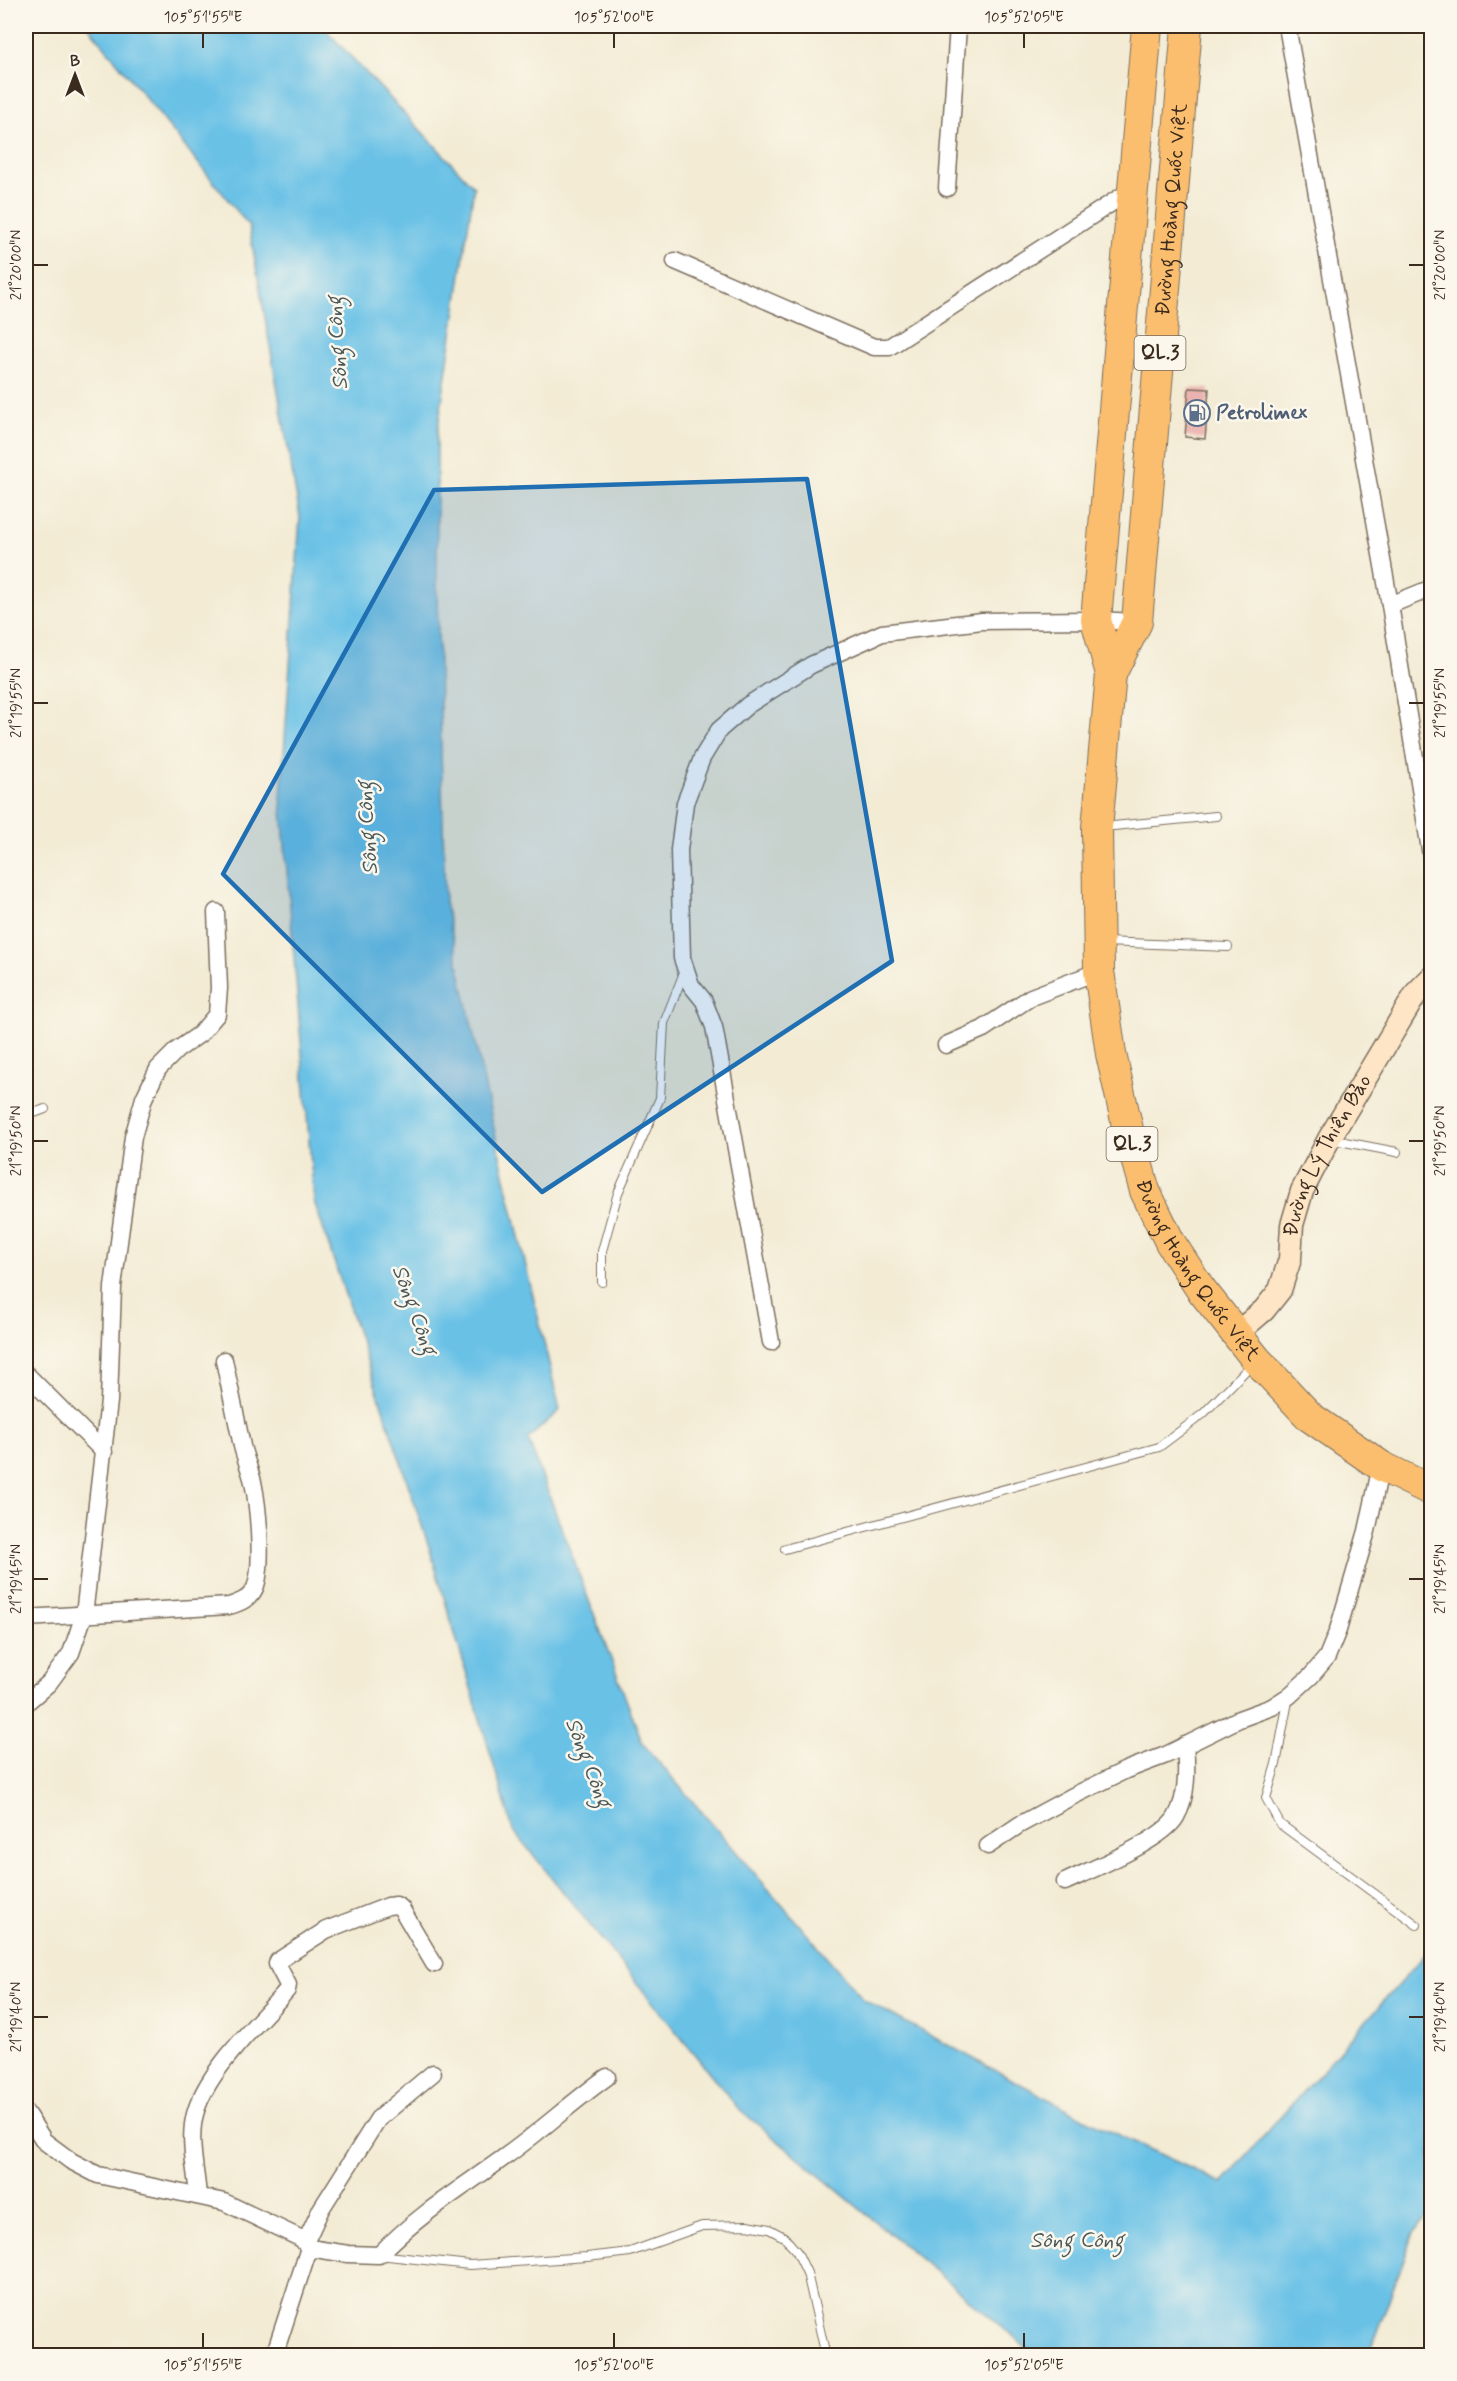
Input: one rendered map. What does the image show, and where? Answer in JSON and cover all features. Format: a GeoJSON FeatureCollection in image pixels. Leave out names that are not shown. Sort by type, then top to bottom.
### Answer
{"type":"FeatureCollection","features":[{"type":"Feature","properties":{"kind":"highway","name":"Đường Hoàng Quốc Việt"},"geometry":{"type":"LineString","coordinates":[[1147,26],[1096,620],[1111,675],[1097,828],[1097,942],[1111,1054],[1145,1191],[1170,1242],[1200,1288],[1256,1359],[1310,1417],[1381,1466],[1431,1491]]}},
{"type":"Feature","properties":{"kind":"highway","name":"Đường Hoàng Quốc Việt"},"geometry":{"type":"LineString","coordinates":[[1111,675],[1137,622],[1187,26]]}},
{"type":"Feature","properties":{"kind":"main road","name":"Đường Lý Thiên Bảo"},"geometry":{"type":"LineString","coordinates":[[1236,1334],[1264,1310],[1280,1290],[1290,1258],[1292,1226],[1302,1191],[1329,1139],[1417,992],[1431,977]]}},
{"type":"Feature","properties":{"kind":"street"},"geometry":{"type":"LineString","coordinates":[[948,189],[958,26]]}},
{"type":"Feature","properties":{"kind":"street"},"geometry":{"type":"LineString","coordinates":[[1287,26],[1390,605],[1431,862]]}},
{"type":"Feature","properties":{"kind":"street"},"geometry":{"type":"LineString","coordinates":[[675,261],[874,347],[889,346],[1133,189]]}},
{"type":"Feature","properties":{"kind":"street"},"geometry":{"type":"LineString","coordinates":[[1390,605],[1431,588]]}},
{"type":"Feature","properties":{"kind":"street"},"geometry":{"type":"LineString","coordinates":[[771,1342],[714,1027],[704,1001],[691,985],[682,958],[679,850],[685,802],[702,758],[719,730],[748,705],[811,665],[882,633],[982,621],[1137,622]]}},
{"type":"Feature","properties":{"kind":"street"},"geometry":{"type":"LineString","coordinates":[[26,1703],[50,1683],[71,1653],[84,1615],[110,1401],[113,1287],[133,1137],[144,1098],[158,1069],[177,1050],[200,1034],[217,1014],[219,988],[216,912]]}},
{"type":"Feature","properties":{"kind":"street"},"geometry":{"type":"LineString","coordinates":[[946,1045],[983,1029],[1030,998],[1099,971]]}},
{"type":"Feature","properties":{"kind":"street"},"geometry":{"type":"LineString","coordinates":[[26,1618],[229,1606],[252,1594],[256,1586],[259,1546],[253,1483],[243,1450],[224,1360]]}},
{"type":"Feature","properties":{"kind":"street"},"geometry":{"type":"LineString","coordinates":[[26,1374],[104,1452]]}},
{"type":"Feature","properties":{"kind":"street"},"geometry":{"type":"LineString","coordinates":[[988,1846],[1019,1825],[1071,1797],[1239,1719],[1272,1707],[1289,1696],[1327,1657],[1338,1630],[1367,1531],[1381,1466]]}},
{"type":"Feature","properties":{"kind":"street"},"geometry":{"type":"LineString","coordinates":[[1065,1882],[1168,1828],[1184,1797],[1187,1769],[1185,1744]]}},
{"type":"Feature","properties":{"kind":"street"},"geometry":{"type":"LineString","coordinates":[[198,2196],[192,2138],[195,2114],[212,2076],[287,1990],[288,1985],[277,1964],[278,1961],[326,1930],[396,1905],[401,1908],[434,1964]]}},
{"type":"Feature","properties":{"kind":"street"},"geometry":{"type":"LineString","coordinates":[[274,2355],[307,2245],[321,2210],[378,2119],[433,2073]]}},
{"type":"Feature","properties":{"kind":"street"},"geometry":{"type":"LineString","coordinates":[[26,2113],[44,2141],[71,2162],[98,2175],[224,2202],[288,2231],[307,2245],[348,2254],[379,2255],[425,2213],[513,2151],[607,2077]]}},
{"type":"Feature","properties":{"kind":"lane"},"geometry":{"type":"LineString","coordinates":[[1097,828],[1216,816]]}},
{"type":"Feature","properties":{"kind":"lane"},"geometry":{"type":"LineString","coordinates":[[1097,942],[1228,947]]}},
{"type":"Feature","properties":{"kind":"lane"},"geometry":{"type":"LineString","coordinates":[[602,1282],[602,1251],[618,1193],[660,1098],[664,1023],[686,969]]}},
{"type":"Feature","properties":{"kind":"lane"},"geometry":{"type":"LineString","coordinates":[[26,1116],[45,1109]]}},
{"type":"Feature","properties":{"kind":"lane"},"geometry":{"type":"LineString","coordinates":[[1329,1139],[1397,1152]]}},
{"type":"Feature","properties":{"kind":"lane"},"geometry":{"type":"LineString","coordinates":[[785,1549],[1159,1447],[1203,1414],[1256,1359]]}},
{"type":"Feature","properties":{"kind":"lane"},"geometry":{"type":"LineString","coordinates":[[1289,1696],[1276,1764],[1266,1798],[1280,1824],[1417,1925]]}},
{"type":"Feature","properties":{"kind":"lane"},"geometry":{"type":"LineString","coordinates":[[379,2255],[470,2265],[630,2252],[702,2226],[748,2225],[769,2229],[784,2237],[797,2252],[807,2273],[826,2355]]}},
{"type":"Feature","properties":{"kind":"highlighted area"},"geometry":{"type":"Polygon","coordinates":[[[807,479],[892,961],[542,1192],[223,874],[434,490],[807,479]]]}},
{"type":"Feature","properties":{"kind":"water","name":"Sông Công"},"geometry":{"type":"Polygon","coordinates":[[[88,26],[322,26],[474,187],[437,435],[437,589],[445,902],[502,1165],[560,1410],[528,1439],[643,1744],[864,2000],[1099,2126],[1222,2183],[1431,1948],[1431,2212],[1414,2233],[1368,2355],[1036,2355],[738,2108],[513,1830],[430,1550],[314,1201],[281,798],[300,517],[249,226],[88,26]]]}},
{"type":"Feature","properties":{"kind":"building","name":"Petrolimex"},"geometry":{"type":"Polygon","coordinates":[[[1189,388],[1209,389],[1205,439],[1185,437],[1189,388]]]}},
{"type":"Feature","properties":{"kind":"place","name":"Petrolimex"},"geometry":{"type":"Point","coordinates":[1197,413]}}]}
